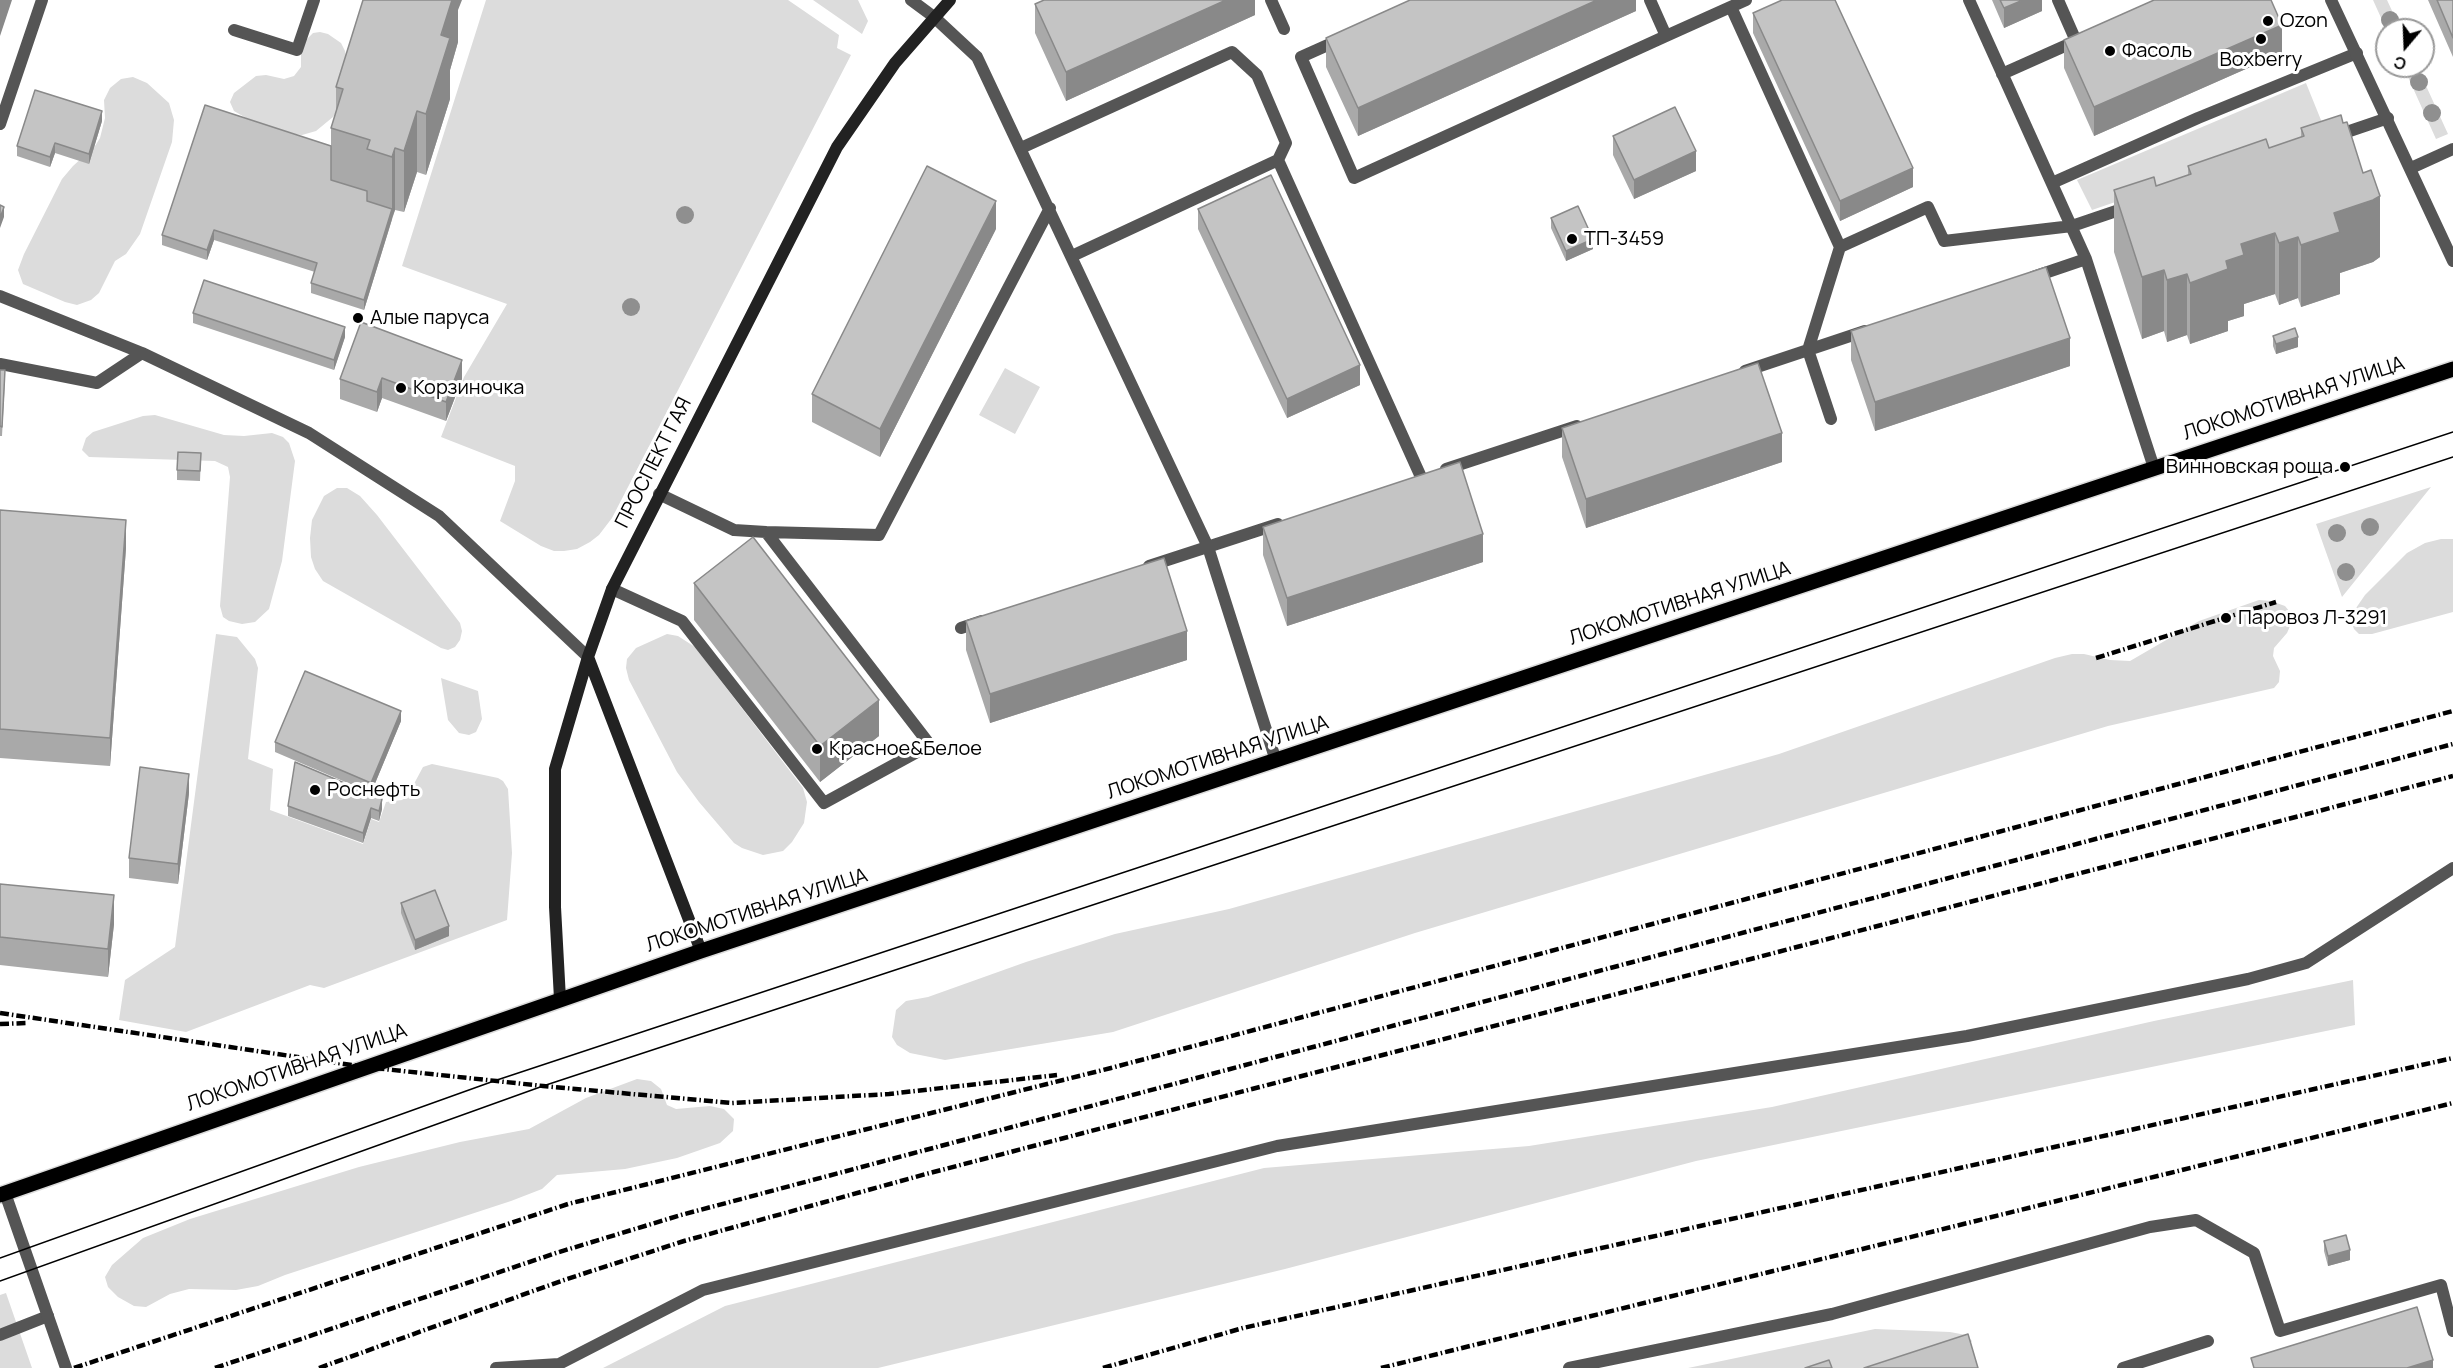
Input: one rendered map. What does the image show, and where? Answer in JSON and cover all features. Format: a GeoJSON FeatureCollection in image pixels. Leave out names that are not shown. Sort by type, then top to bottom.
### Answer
{"type":"FeatureCollection","features":[{"type":"Feature","properties":{"kind":"main road","name":"ПРОСПЕКТ ГАЯ"},"geometry":{"type":"LineString","coordinates":[[560,999],[555,907],[555,769],[588,657],[612,589],[837,147],[895,63],[950,0]]}},
{"type":"Feature","properties":{"kind":"main road","name":"ЛОКОМОТИВНАЯ УЛИЦА"},"geometry":{"type":"LineString","coordinates":[[3,1194],[701,951],[2453,369]]}},
{"type":"Feature","properties":{"kind":"main road"},"geometry":{"type":"LineString","coordinates":[[588,657],[701,951]]}},
{"type":"Feature","properties":{"kind":"street"},"geometry":{"type":"LineString","coordinates":[[0,124],[42,0]]}},
{"type":"Feature","properties":{"kind":"street"},"geometry":{"type":"LineString","coordinates":[[234,30],[297,50],[314,0]]}},
{"type":"Feature","properties":{"kind":"street"},"geometry":{"type":"LineString","coordinates":[[911,0],[934,17],[977,57],[1050,208],[1208,547],[1276,761]]}},
{"type":"Feature","properties":{"kind":"street"},"geometry":{"type":"LineString","coordinates":[[1271,0],[1284,28]]}},
{"type":"Feature","properties":{"kind":"street"},"geometry":{"type":"LineString","coordinates":[[1650,0],[1666,36]]}},
{"type":"Feature","properties":{"kind":"street"},"geometry":{"type":"LineString","coordinates":[[1352,33],[1301,57],[1354,178],[1746,0]]}},
{"type":"Feature","properties":{"kind":"street"},"geometry":{"type":"LineString","coordinates":[[1969,0],[2086,259],[2154,468]]}},
{"type":"Feature","properties":{"kind":"street"},"geometry":{"type":"LineString","coordinates":[[2002,74],[2076,41],[2058,0]]}},
{"type":"Feature","properties":{"kind":"street"},"geometry":{"type":"LineString","coordinates":[[2331,0],[2453,261]]}},
{"type":"Feature","properties":{"kind":"street"},"geometry":{"type":"LineString","coordinates":[[1731,7],[1840,247],[1808,350],[1831,418]]}},
{"type":"Feature","properties":{"kind":"street"},"geometry":{"type":"LineString","coordinates":[[1021,148],[1232,52],[1257,75],[1286,143],[1278,160],[1072,256]]}},
{"type":"Feature","properties":{"kind":"street"},"geometry":{"type":"LineString","coordinates":[[2052,183],[2198,118],[2357,53]]}},
{"type":"Feature","properties":{"kind":"street"},"geometry":{"type":"LineString","coordinates":[[2320,141],[2388,118]]}},
{"type":"Feature","properties":{"kind":"street"},"geometry":{"type":"LineString","coordinates":[[2411,168],[2453,149]]}},
{"type":"Feature","properties":{"kind":"street"},"geometry":{"type":"LineString","coordinates":[[1278,160],[1416,479],[1592,421]]}},
{"type":"Feature","properties":{"kind":"street"},"geometry":{"type":"LineString","coordinates":[[1840,247],[1928,207],[1944,241],[2072,226],[2139,203]]}},
{"type":"Feature","properties":{"kind":"street"},"geometry":{"type":"LineString","coordinates":[[659,494],[734,530],[879,535],[1050,208]]}},
{"type":"Feature","properties":{"kind":"street"},"geometry":{"type":"LineString","coordinates":[[2019,281],[2086,259]]}},
{"type":"Feature","properties":{"kind":"street"},"geometry":{"type":"LineString","coordinates":[[0,296],[142,353],[309,433],[439,516],[588,657]]}},
{"type":"Feature","properties":{"kind":"street"},"geometry":{"type":"LineString","coordinates":[[1728,376],[1875,328]]}},
{"type":"Feature","properties":{"kind":"street"},"geometry":{"type":"LineString","coordinates":[[0,364],[97,383],[142,353]]}},
{"type":"Feature","properties":{"kind":"street"},"geometry":{"type":"LineString","coordinates":[[1141,569],[1287,521]]}},
{"type":"Feature","properties":{"kind":"street"},"geometry":{"type":"LineString","coordinates":[[612,589],[682,621],[824,803],[930,745],[766,532]]}},
{"type":"Feature","properties":{"kind":"street"},"geometry":{"type":"LineString","coordinates":[[961,628],[995,617]]}},
{"type":"Feature","properties":{"kind":"street"},"geometry":{"type":"LineString","coordinates":[[496,1368],[559,1364],[704,1290],[1277,1146],[1967,1036],[2248,979],[2306,963],[2453,868]]}},
{"type":"Feature","properties":{"kind":"street"},"geometry":{"type":"LineString","coordinates":[[3,1194],[66,1368]]}},
{"type":"Feature","properties":{"kind":"street"},"geometry":{"type":"LineString","coordinates":[[1569,1368],[1832,1314],[2150,1227],[2196,1220],[2254,1253],[2280,1331],[2441,1285],[2453,1330]]}},
{"type":"Feature","properties":{"kind":"street"},"geometry":{"type":"LineString","coordinates":[[0,1335],[48,1316]]}},
{"type":"Feature","properties":{"kind":"street"},"geometry":{"type":"LineString","coordinates":[[2123,1368],[2208,1341]]}},
{"type":"Feature","properties":{"kind":"shaded area"},"geometry":{"type":"Polygon","coordinates":[[[486,0],[788,0],[839,35],[837,48],[851,55],[612,518],[599,535],[590,542],[577,549],[564,551],[554,551],[541,546],[500,521],[515,481],[515,466],[441,437],[464,377],[507,304],[402,266],[486,0]]]}},
{"type":"Feature","properties":{"kind":"shaded area"},"geometry":{"type":"Polygon","coordinates":[[[813,0],[858,0],[868,21],[862,34],[813,0]]]}},
{"type":"Feature","properties":{"kind":"shaded area"},"geometry":{"type":"Polygon","coordinates":[[[2373,0],[2387,0],[2395,18],[2381,18],[2373,0]]]}},
{"type":"Feature","properties":{"kind":"shaded area"},"geometry":{"type":"Polygon","coordinates":[[[313,33],[328,34],[341,43],[348,64],[341,105],[333,117],[316,131],[302,135],[290,134],[253,122],[234,111],[230,102],[234,93],[256,76],[266,75],[284,79],[294,76],[301,67],[301,54],[306,40],[313,33]]]}},
{"type":"Feature","properties":{"kind":"shaded area"},"geometry":{"type":"Polygon","coordinates":[[[133,77],[147,83],[169,103],[174,120],[172,142],[140,234],[126,254],[115,261],[99,293],[91,300],[77,305],[65,302],[23,284],[18,270],[62,179],[100,138],[105,118],[104,100],[110,88],[121,79],[133,77]]]}},
{"type":"Feature","properties":{"kind":"shaded area"},"geometry":{"type":"Polygon","coordinates":[[[2408,78],[2422,78],[2448,134],[2436,139],[2408,78]]]}},
{"type":"Feature","properties":{"kind":"shaded area"},"geometry":{"type":"Polygon","coordinates":[[[2306,83],[2325,130],[2092,210],[2077,180],[2306,83]]]}},
{"type":"Feature","properties":{"kind":"shaded area"},"geometry":{"type":"Polygon","coordinates":[[[1005,368],[1040,387],[1015,434],[979,415],[1005,368]]]}},
{"type":"Feature","properties":{"kind":"shaded area"},"geometry":{"type":"Polygon","coordinates":[[[155,415],[224,435],[244,436],[272,433],[283,437],[289,443],[295,461],[282,561],[269,609],[255,622],[242,624],[229,621],[223,617],[220,606],[230,477],[228,467],[215,461],[89,457],[82,450],[86,438],[93,432],[143,416],[155,415]]]}},
{"type":"Feature","properties":{"kind":"shaded area"},"geometry":{"type":"Polygon","coordinates":[[[2431,487],[2342,597],[2316,524],[2431,487]]]}},
{"type":"Feature","properties":{"kind":"shaded area"},"geometry":{"type":"Polygon","coordinates":[[[337,488],[347,488],[360,496],[460,623],[462,631],[455,647],[448,650],[441,648],[323,581],[311,557],[312,520],[324,496],[337,488]]]}},
{"type":"Feature","properties":{"kind":"shaded area"},"geometry":{"type":"Polygon","coordinates":[[[2453,539],[2453,612],[2372,634],[2359,634],[2351,621],[2354,611],[2365,595],[2407,553],[2425,543],[2453,539]]]}},
{"type":"Feature","properties":{"kind":"shaded area"},"geometry":{"type":"Polygon","coordinates":[[[2259,600],[2285,606],[2294,617],[2287,633],[2274,648],[2273,656],[2280,671],[2279,682],[2274,688],[2108,726],[1415,933],[1113,1032],[945,1060],[910,1053],[897,1045],[892,1037],[896,1010],[906,1001],[928,997],[1026,962],[1115,934],[1229,909],[1779,754],[2055,658],[2084,654],[2110,660],[2130,661],[2199,621],[2259,600]]]}},
{"type":"Feature","properties":{"kind":"shaded area"},"geometry":{"type":"Polygon","coordinates":[[[216,634],[237,637],[255,659],[258,668],[248,759],[273,769],[270,810],[363,844],[371,819],[379,822],[386,802],[402,800],[408,795],[423,767],[432,764],[503,781],[508,789],[512,853],[507,920],[324,988],[310,985],[186,1032],[119,1020],[125,980],[175,947],[216,634]]]}},
{"type":"Feature","properties":{"kind":"shaded area"},"geometry":{"type":"Polygon","coordinates":[[[667,634],[678,636],[695,647],[803,788],[807,802],[804,823],[792,842],[783,851],[763,855],[734,843],[677,772],[629,680],[626,668],[627,659],[636,648],[667,634]]]}},
{"type":"Feature","properties":{"kind":"shaded area"},"geometry":{"type":"Polygon","coordinates":[[[441,678],[478,691],[482,719],[476,732],[469,735],[459,733],[448,720],[441,678]]]}},
{"type":"Feature","properties":{"kind":"shaded area"},"geometry":{"type":"Polygon","coordinates":[[[2353,980],[2355,1025],[1696,1161],[1285,1269],[878,1368],[603,1368],[725,1306],[1264,1168],[1529,1146],[1772,1107],[2154,1021],[2353,980]]]}},
{"type":"Feature","properties":{"kind":"shaded area"},"geometry":{"type":"Polygon","coordinates":[[[637,1079],[651,1081],[661,1089],[667,1105],[676,1109],[710,1106],[724,1109],[734,1119],[733,1131],[720,1143],[677,1158],[625,1169],[557,1175],[542,1189],[511,1201],[285,1275],[258,1286],[236,1290],[189,1289],[170,1294],[146,1307],[134,1306],[118,1297],[108,1287],[105,1277],[112,1265],[143,1238],[190,1219],[359,1167],[460,1142],[529,1129],[586,1098],[637,1079]]]}},
{"type":"Feature","properties":{"kind":"shaded area"},"geometry":{"type":"Polygon","coordinates":[[[6,1293],[32,1368],[0,1368],[0,1295],[6,1293]]]}},
{"type":"Feature","properties":{"kind":"shaded area"},"geometry":{"type":"Polygon","coordinates":[[[1875,1329],[1950,1332],[1966,1335],[1972,1341],[1966,1349],[1891,1368],[1688,1368],[1875,1329]]]}},
{"type":"Feature","properties":{"kind":"building"},"geometry":{"type":"Polygon","coordinates":[[[363,0],[452,0],[441,35],[450,38],[426,114],[417,111],[404,151],[395,148],[392,157],[367,149],[370,140],[331,128],[343,89],[336,87],[363,0]]]}},
{"type":"Feature","properties":{"kind":"building"},"geometry":{"type":"Polygon","coordinates":[[[1044,0],[1226,0],[1066,72],[1035,4],[1044,0]]]}},
{"type":"Feature","properties":{"kind":"building"},"geometry":{"type":"Polygon","coordinates":[[[1410,0],[1597,0],[1358,108],[1326,38],[1410,0]]]}},
{"type":"Feature","properties":{"kind":"building"},"geometry":{"type":"Polygon","coordinates":[[[1782,0],[1835,0],[1913,168],[1840,201],[1753,13],[1782,0]]]}},
{"type":"Feature","properties":{"kind":"building"},"geometry":{"type":"Polygon","coordinates":[[[2000,0],[2023,0],[2004,8],[2000,0]]]}},
{"type":"Feature","properties":{"kind":"building"},"geometry":{"type":"Polygon","coordinates":[[[2154,0],[2271,0],[2282,25],[2094,107],[2064,40],[2154,0]]]}},
{"type":"Feature","properties":{"kind":"building"},"geometry":{"type":"Polygon","coordinates":[[[2437,0],[2453,0],[2453,38],[2437,0]]]}},
{"type":"Feature","properties":{"kind":"building"},"geometry":{"type":"Polygon","coordinates":[[[35,90],[102,111],[89,154],[55,143],[50,157],[17,146],[35,90]]]}},
{"type":"Feature","properties":{"kind":"building"},"geometry":{"type":"Polygon","coordinates":[[[205,105],[331,146],[331,180],[367,191],[367,201],[392,209],[364,300],[311,283],[317,263],[214,230],[207,250],[162,235],[205,105]]]}},
{"type":"Feature","properties":{"kind":"building"},"geometry":{"type":"Polygon","coordinates":[[[1675,107],[1696,151],[1634,180],[1613,136],[1675,107]]]}},
{"type":"Feature","properties":{"kind":"building"},"geometry":{"type":"Polygon","coordinates":[[[2341,115],[2343,123],[2347,122],[2363,173],[2371,170],[2380,196],[2334,213],[2340,232],[2301,245],[2298,237],[2279,243],[2275,233],[2241,244],[2244,255],[2226,261],[2228,269],[2190,283],[2187,274],[2167,280],[2164,270],[2142,277],[2114,190],[2154,177],[2156,186],[2191,174],[2188,166],[2266,139],[2269,148],[2304,136],[2301,128],[2341,115]]]}},
{"type":"Feature","properties":{"kind":"building"},"geometry":{"type":"Polygon","coordinates":[[[927,166],[996,201],[880,429],[812,394],[927,166]]]}},
{"type":"Feature","properties":{"kind":"building"},"geometry":{"type":"Polygon","coordinates":[[[1271,175],[1360,365],[1287,399],[1198,209],[1271,175]]]}},
{"type":"Feature","properties":{"kind":"building"},"geometry":{"type":"Polygon","coordinates":[[[0,205],[4,207],[0,218],[0,205]]]}},
{"type":"Feature","properties":{"kind":"building","name":"ТП-3459"},"geometry":{"type":"Polygon","coordinates":[[[1578,206],[1593,239],[1566,251],[1551,218],[1578,206]]]}},
{"type":"Feature","properties":{"kind":"building"},"geometry":{"type":"Polygon","coordinates":[[[2046,267],[2070,338],[1875,402],[1851,331],[2046,267]]]}},
{"type":"Feature","properties":{"kind":"building"},"geometry":{"type":"Polygon","coordinates":[[[204,280],[345,327],[334,360],[193,313],[204,280]]]}},
{"type":"Feature","properties":{"kind":"building"},"geometry":{"type":"Polygon","coordinates":[[[361,322],[462,360],[446,402],[382,378],[377,392],[340,379],[361,322]]]}},
{"type":"Feature","properties":{"kind":"building"},"geometry":{"type":"Polygon","coordinates":[[[2295,328],[2298,337],[2276,344],[2273,336],[2295,328]]]}},
{"type":"Feature","properties":{"kind":"building"},"geometry":{"type":"Polygon","coordinates":[[[1758,363],[1782,433],[1586,499],[1562,428],[1758,363]]]}},
{"type":"Feature","properties":{"kind":"building"},"geometry":{"type":"Polygon","coordinates":[[[0,370],[5,370],[2,427],[0,426],[0,370]]]}},
{"type":"Feature","properties":{"kind":"building"},"geometry":{"type":"Polygon","coordinates":[[[178,452],[201,453],[200,471],[177,470],[178,452]]]}},
{"type":"Feature","properties":{"kind":"building"},"geometry":{"type":"Polygon","coordinates":[[[1460,462],[1483,534],[1287,598],[1263,527],[1460,462]]]}},
{"type":"Feature","properties":{"kind":"building"},"geometry":{"type":"Polygon","coordinates":[[[0,510],[126,520],[110,738],[0,729],[0,510]]]}},
{"type":"Feature","properties":{"kind":"building"},"geometry":{"type":"Polygon","coordinates":[[[753,537],[879,700],[820,746],[694,583],[753,537]]]}},
{"type":"Feature","properties":{"kind":"building"},"geometry":{"type":"Polygon","coordinates":[[[1164,558],[1187,631],[990,694],[966,621],[1164,558]]]}},
{"type":"Feature","properties":{"kind":"building"},"geometry":{"type":"Polygon","coordinates":[[[305,671],[401,711],[371,783],[275,742],[305,671]]]}},
{"type":"Feature","properties":{"kind":"building","name":"Роснефть"},"geometry":{"type":"Polygon","coordinates":[[[295,762],[382,799],[379,811],[371,808],[363,833],[288,806],[295,762]]]}},
{"type":"Feature","properties":{"kind":"building"},"geometry":{"type":"Polygon","coordinates":[[[140,767],[189,774],[178,864],[129,858],[140,767]]]}},
{"type":"Feature","properties":{"kind":"building"},"geometry":{"type":"Polygon","coordinates":[[[0,884],[114,895],[108,949],[0,937],[0,884]]]}},
{"type":"Feature","properties":{"kind":"building"},"geometry":{"type":"Polygon","coordinates":[[[435,890],[449,926],[415,940],[401,903],[435,890]]]}},
{"type":"Feature","properties":{"kind":"building"},"geometry":{"type":"Polygon","coordinates":[[[2346,1235],[2350,1250],[2328,1256],[2324,1241],[2346,1235]]]}},
{"type":"Feature","properties":{"kind":"building"},"geometry":{"type":"Polygon","coordinates":[[[2417,1307],[2433,1360],[2407,1368],[2254,1368],[2251,1358],[2417,1307]]]}},
{"type":"Feature","properties":{"kind":"building"},"geometry":{"type":"Polygon","coordinates":[[[1968,1334],[1978,1368],[1864,1368],[1968,1334]]]}},
{"type":"Feature","properties":{"kind":"building"},"geometry":{"type":"Polygon","coordinates":[[[1829,1360],[1832,1368],[1805,1368],[1829,1360]]]}},
{"type":"Feature","properties":{"kind":"tram line"},"geometry":{"type":"LineString","coordinates":[[0,1258],[494,1081],[2453,432]]}},
{"type":"Feature","properties":{"kind":"tram line"},"geometry":{"type":"LineString","coordinates":[[0,1281],[543,1086],[2453,457]]}},
{"type":"Feature","properties":{"kind":"railway"},"geometry":{"type":"LineString","coordinates":[[2096,658],[2276,602]]}},
{"type":"Feature","properties":{"kind":"railway"},"geometry":{"type":"LineString","coordinates":[[74,1368],[568,1204],[1111,1068],[2453,711]]}},
{"type":"Feature","properties":{"kind":"railway"},"geometry":{"type":"LineString","coordinates":[[215,1368],[556,1253],[681,1215],[2453,744]]}},
{"type":"Feature","properties":{"kind":"railway"},"geometry":{"type":"LineString","coordinates":[[319,1368],[564,1280],[684,1241],[926,1174],[2453,776]]}},
{"type":"Feature","properties":{"kind":"railway"},"geometry":{"type":"LineString","coordinates":[[0,1013],[365,1067],[732,1103],[889,1094],[1057,1075]]}},
{"type":"Feature","properties":{"kind":"railway"},"geometry":{"type":"LineString","coordinates":[[0,1024],[28,1023]]}},
{"type":"Feature","properties":{"kind":"railway"},"geometry":{"type":"LineString","coordinates":[[1103,1368],[1243,1328],[2453,1058]]}},
{"type":"Feature","properties":{"kind":"railway"},"geometry":{"type":"LineString","coordinates":[[1381,1368],[2453,1103]]}},
{"type":"Feature","properties":{"kind":"place","name":"Ozon"},"geometry":{"type":"Point","coordinates":[2268,21]}},
{"type":"Feature","properties":{"kind":"place","name":"Boxberry"},"geometry":{"type":"Point","coordinates":[2261,39]}},
{"type":"Feature","properties":{"kind":"place","name":"Фасоль"},"geometry":{"type":"Point","coordinates":[2110,51]}},
{"type":"Feature","properties":{"kind":"place","name":"ТП-3459"},"geometry":{"type":"Point","coordinates":[1572,239]}},
{"type":"Feature","properties":{"kind":"place","name":"Алые паруса"},"geometry":{"type":"Point","coordinates":[358,318]}},
{"type":"Feature","properties":{"kind":"place","name":"Корзиночка"},"geometry":{"type":"Point","coordinates":[401,388]}},
{"type":"Feature","properties":{"kind":"place","name":"Винновская роща"},"geometry":{"type":"Point","coordinates":[2345,467]}},
{"type":"Feature","properties":{"kind":"place","name":"Паровоз Л-3291"},"geometry":{"type":"Point","coordinates":[2226,618]}},
{"type":"Feature","properties":{"kind":"place","name":"Красное&Белое"},"geometry":{"type":"Point","coordinates":[817,749]}},
{"type":"Feature","properties":{"kind":"place","name":"Роснефть"},"geometry":{"type":"Point","coordinates":[315,790]}}]}
